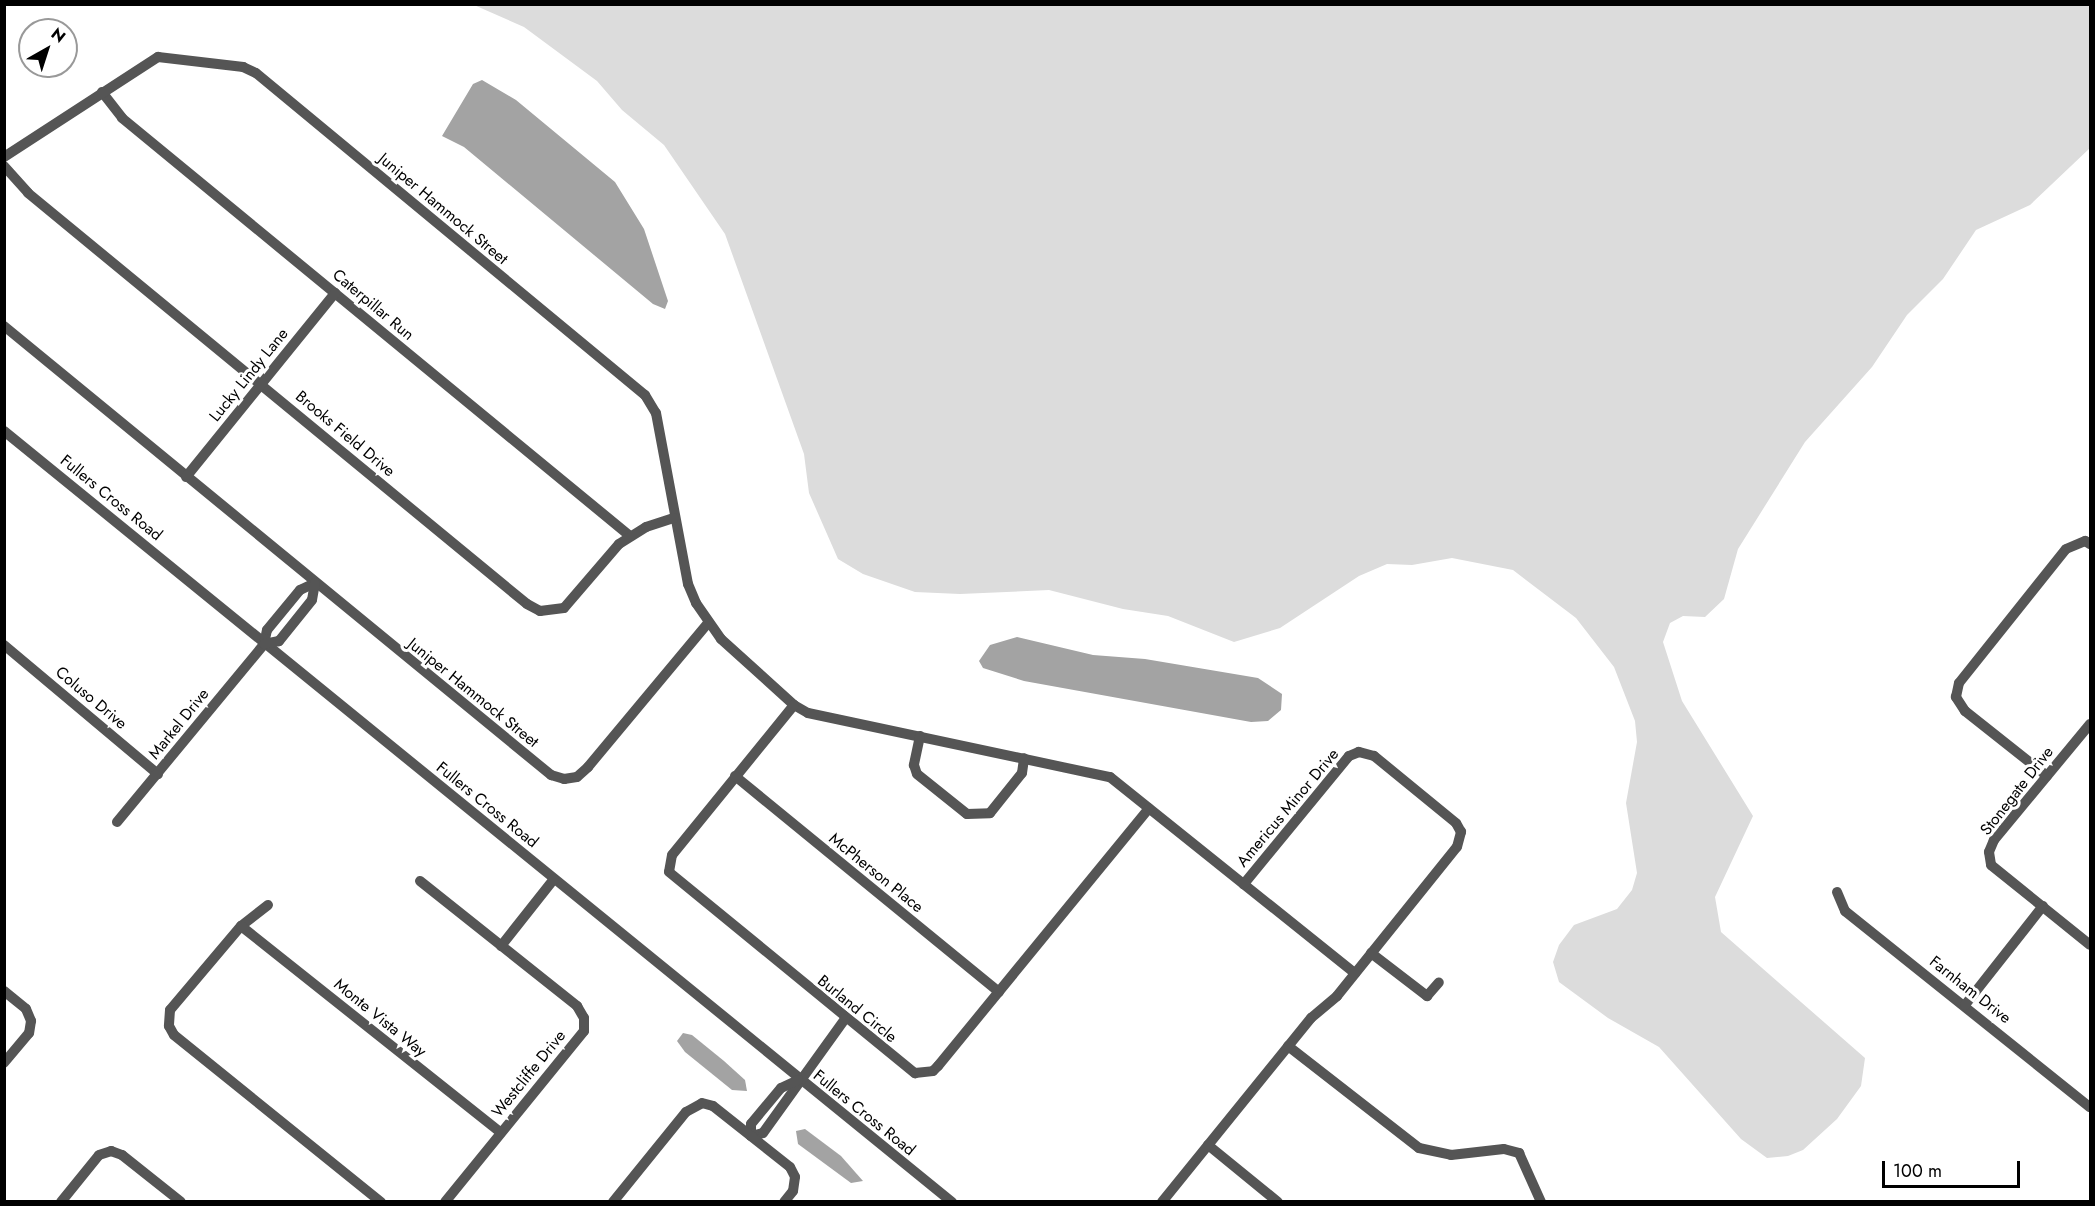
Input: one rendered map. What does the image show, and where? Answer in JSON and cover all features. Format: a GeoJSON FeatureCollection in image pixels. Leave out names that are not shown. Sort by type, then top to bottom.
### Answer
{"type":"FeatureCollection","features":[{"type":"Feature","properties":{"kind":"street","name":"Juniper Hammock Street"},"geometry":{"type":"LineString","coordinates":[[4,157],[158,57],[243,67],[256,73],[645,395],[656,413],[688,584],[708,623],[745,663],[794,705],[808,713],[1110,777],[1355,973]]}},
{"type":"Feature","properties":{"kind":"street","name":"Caterpillar Run"},"geometry":{"type":"LineString","coordinates":[[102,92],[122,118],[630,536]]}},
{"type":"Feature","properties":{"kind":"street","name":"Brooks Field Drive"},"geometry":{"type":"LineString","coordinates":[[4,166],[28,193],[527,604],[540,611],[564,608],[630,536],[674,518]]}},
{"type":"Feature","properties":{"kind":"street","name":"Lucky Lindy Lane"},"geometry":{"type":"LineString","coordinates":[[186,477],[335,293]]}},
{"type":"Feature","properties":{"kind":"street","name":"Juniper Hammock Street"},"geometry":{"type":"LineString","coordinates":[[4,326],[541,768],[564,779],[577,777],[588,767],[708,623]]}},
{"type":"Feature","properties":{"kind":"street","name":"Fullers Cross Road"},"geometry":{"type":"LineString","coordinates":[[4,431],[798,1080],[952,1202]]}},
{"type":"Feature","properties":{"kind":"street"},"geometry":{"type":"LineString","coordinates":[[2047,776],[1965,711],[1956,697],[1959,682],[2066,549],[2085,541],[2091,544]]}},
{"type":"Feature","properties":{"kind":"street"},"geometry":{"type":"LineString","coordinates":[[315,583],[312,600],[279,641],[264,644],[267,630],[300,590],[315,583]]}},
{"type":"Feature","properties":{"kind":"street","name":"Markel Drive"},"geometry":{"type":"LineString","coordinates":[[117,822],[264,644]]}},
{"type":"Feature","properties":{"kind":"street","name":"Coluso Drive"},"geometry":{"type":"LineString","coordinates":[[4,645],[158,774]]}},
{"type":"Feature","properties":{"kind":"street","name":"Burland Circle"},"geometry":{"type":"LineString","coordinates":[[794,705],[672,855],[669,872],[904,1067],[924,1074],[938,1066],[1149,808]]}},
{"type":"Feature","properties":{"kind":"street","name":"Stonegate Drive"},"geometry":{"type":"LineString","coordinates":[[2091,724],[1994,840],[1989,852],[1991,865],[2091,945]]}},
{"type":"Feature","properties":{"kind":"street"},"geometry":{"type":"LineString","coordinates":[[920,736],[914,765],[917,774],[967,814],[990,813],[1022,773],[1024,758]]}},
{"type":"Feature","properties":{"kind":"street","name":"Americus Minor Drive"},"geometry":{"type":"LineString","coordinates":[[1162,1202],[1288,1046],[1355,973],[1457,847],[1461,832],[1456,823],[1374,756],[1359,752],[1349,756],[1244,884]]}},
{"type":"Feature","properties":{"kind":"street","name":"McPherson Place"},"geometry":{"type":"LineString","coordinates":[[735,776],[999,992]]}},
{"type":"Feature","properties":{"kind":"street"},"geometry":{"type":"LineString","coordinates":[[501,946],[554,879]]}},
{"type":"Feature","properties":{"kind":"street","name":"Westcliffe Drive"},"geometry":{"type":"LineString","coordinates":[[420,881],[577,1006],[584,1018],[584,1031],[446,1202]]}},
{"type":"Feature","properties":{"kind":"street","name":"Farnham Drive"},"geometry":{"type":"LineString","coordinates":[[1837,892],[1845,911],[2091,1107]]}},
{"type":"Feature","properties":{"kind":"street"},"geometry":{"type":"LineString","coordinates":[[268,905],[241,926],[170,1010],[169,1026],[174,1035],[381,1202]]}},
{"type":"Feature","properties":{"kind":"street"},"geometry":{"type":"LineString","coordinates":[[1965,1005],[2043,906]]}},
{"type":"Feature","properties":{"kind":"street","name":"Monte Vista Way"},"geometry":{"type":"LineString","coordinates":[[241,926],[501,1133]]}},
{"type":"Feature","properties":{"kind":"street"},"geometry":{"type":"LineString","coordinates":[[1371,953],[1427,996],[1439,982]]}},
{"type":"Feature","properties":{"kind":"street"},"geometry":{"type":"LineString","coordinates":[[4,991],[18,1002],[31,1021],[29,1033],[4,1063]]}},
{"type":"Feature","properties":{"kind":"street"},"geometry":{"type":"LineString","coordinates":[[751,1136],[752,1124],[781,1088],[798,1080],[845,1019]]}},
{"type":"Feature","properties":{"kind":"street"},"geometry":{"type":"LineString","coordinates":[[1288,1046],[1419,1148],[1450,1155],[1504,1149],[1519,1153],[1541,1202]]}},
{"type":"Feature","properties":{"kind":"street"},"geometry":{"type":"LineString","coordinates":[[613,1202],[687,1112],[702,1103],[713,1106],[793,1173],[793,1191],[784,1202]]}},
{"type":"Feature","properties":{"kind":"street"},"geometry":{"type":"LineString","coordinates":[[1208,1145],[1278,1202]]}},
{"type":"Feature","properties":{"kind":"street"},"geometry":{"type":"LineString","coordinates":[[62,1202],[99,1155],[111,1151],[122,1155],[181,1202]]}},
{"type":"Feature","properties":{"kind":"shaded area"},"geometry":{"type":"Polygon","coordinates":[[[474,5],[2090,5],[2090,148],[2030,205],[1976,230],[1943,279],[1907,315],[1872,367],[1805,442],[1738,549],[1724,599],[1705,617],[1683,616],[1670,623],[1663,642],[1682,701],[1753,816],[1715,897],[1721,932],[1865,1058],[1861,1086],[1837,1119],[1803,1150],[1788,1156],[1767,1158],[1741,1139],[1659,1047],[1608,1018],[1559,982],[1553,962],[1559,945],[1574,925],[1617,909],[1632,890],[1637,873],[1626,803],[1637,742],[1635,721],[1614,667],[1576,618],[1513,570],[1452,558],[1412,565],[1387,564],[1359,576],[1280,628],[1234,642],[1168,616],[1123,609],[1049,590],[960,594],[915,592],[863,574],[838,559],[809,493],[804,454],[725,234],[664,145],[622,110],[597,81],[524,27],[474,5]]]}},
{"type":"Feature","properties":{"kind":"shaded area"},"geometry":{"type":"Polygon","coordinates":[[[482,80],[516,100],[615,182],[644,229],[668,301],[665,309],[653,304],[464,147],[442,136],[473,84],[482,80]]]}},
{"type":"Feature","properties":{"kind":"shaded area"},"geometry":{"type":"Polygon","coordinates":[[[1017,637],[1093,655],[1145,659],[1258,678],[1282,694],[1281,710],[1268,721],[1251,722],[1024,681],[983,668],[979,661],[990,645],[1017,637]]]}},
{"type":"Feature","properties":{"kind":"shaded area"},"geometry":{"type":"Polygon","coordinates":[[[683,1033],[692,1035],[745,1080],[747,1091],[732,1090],[685,1052],[677,1041],[683,1033]]]}},
{"type":"Feature","properties":{"kind":"shaded area"},"geometry":{"type":"Polygon","coordinates":[[[805,1129],[841,1156],[863,1181],[851,1183],[798,1144],[796,1131],[805,1129]]]}}]}
